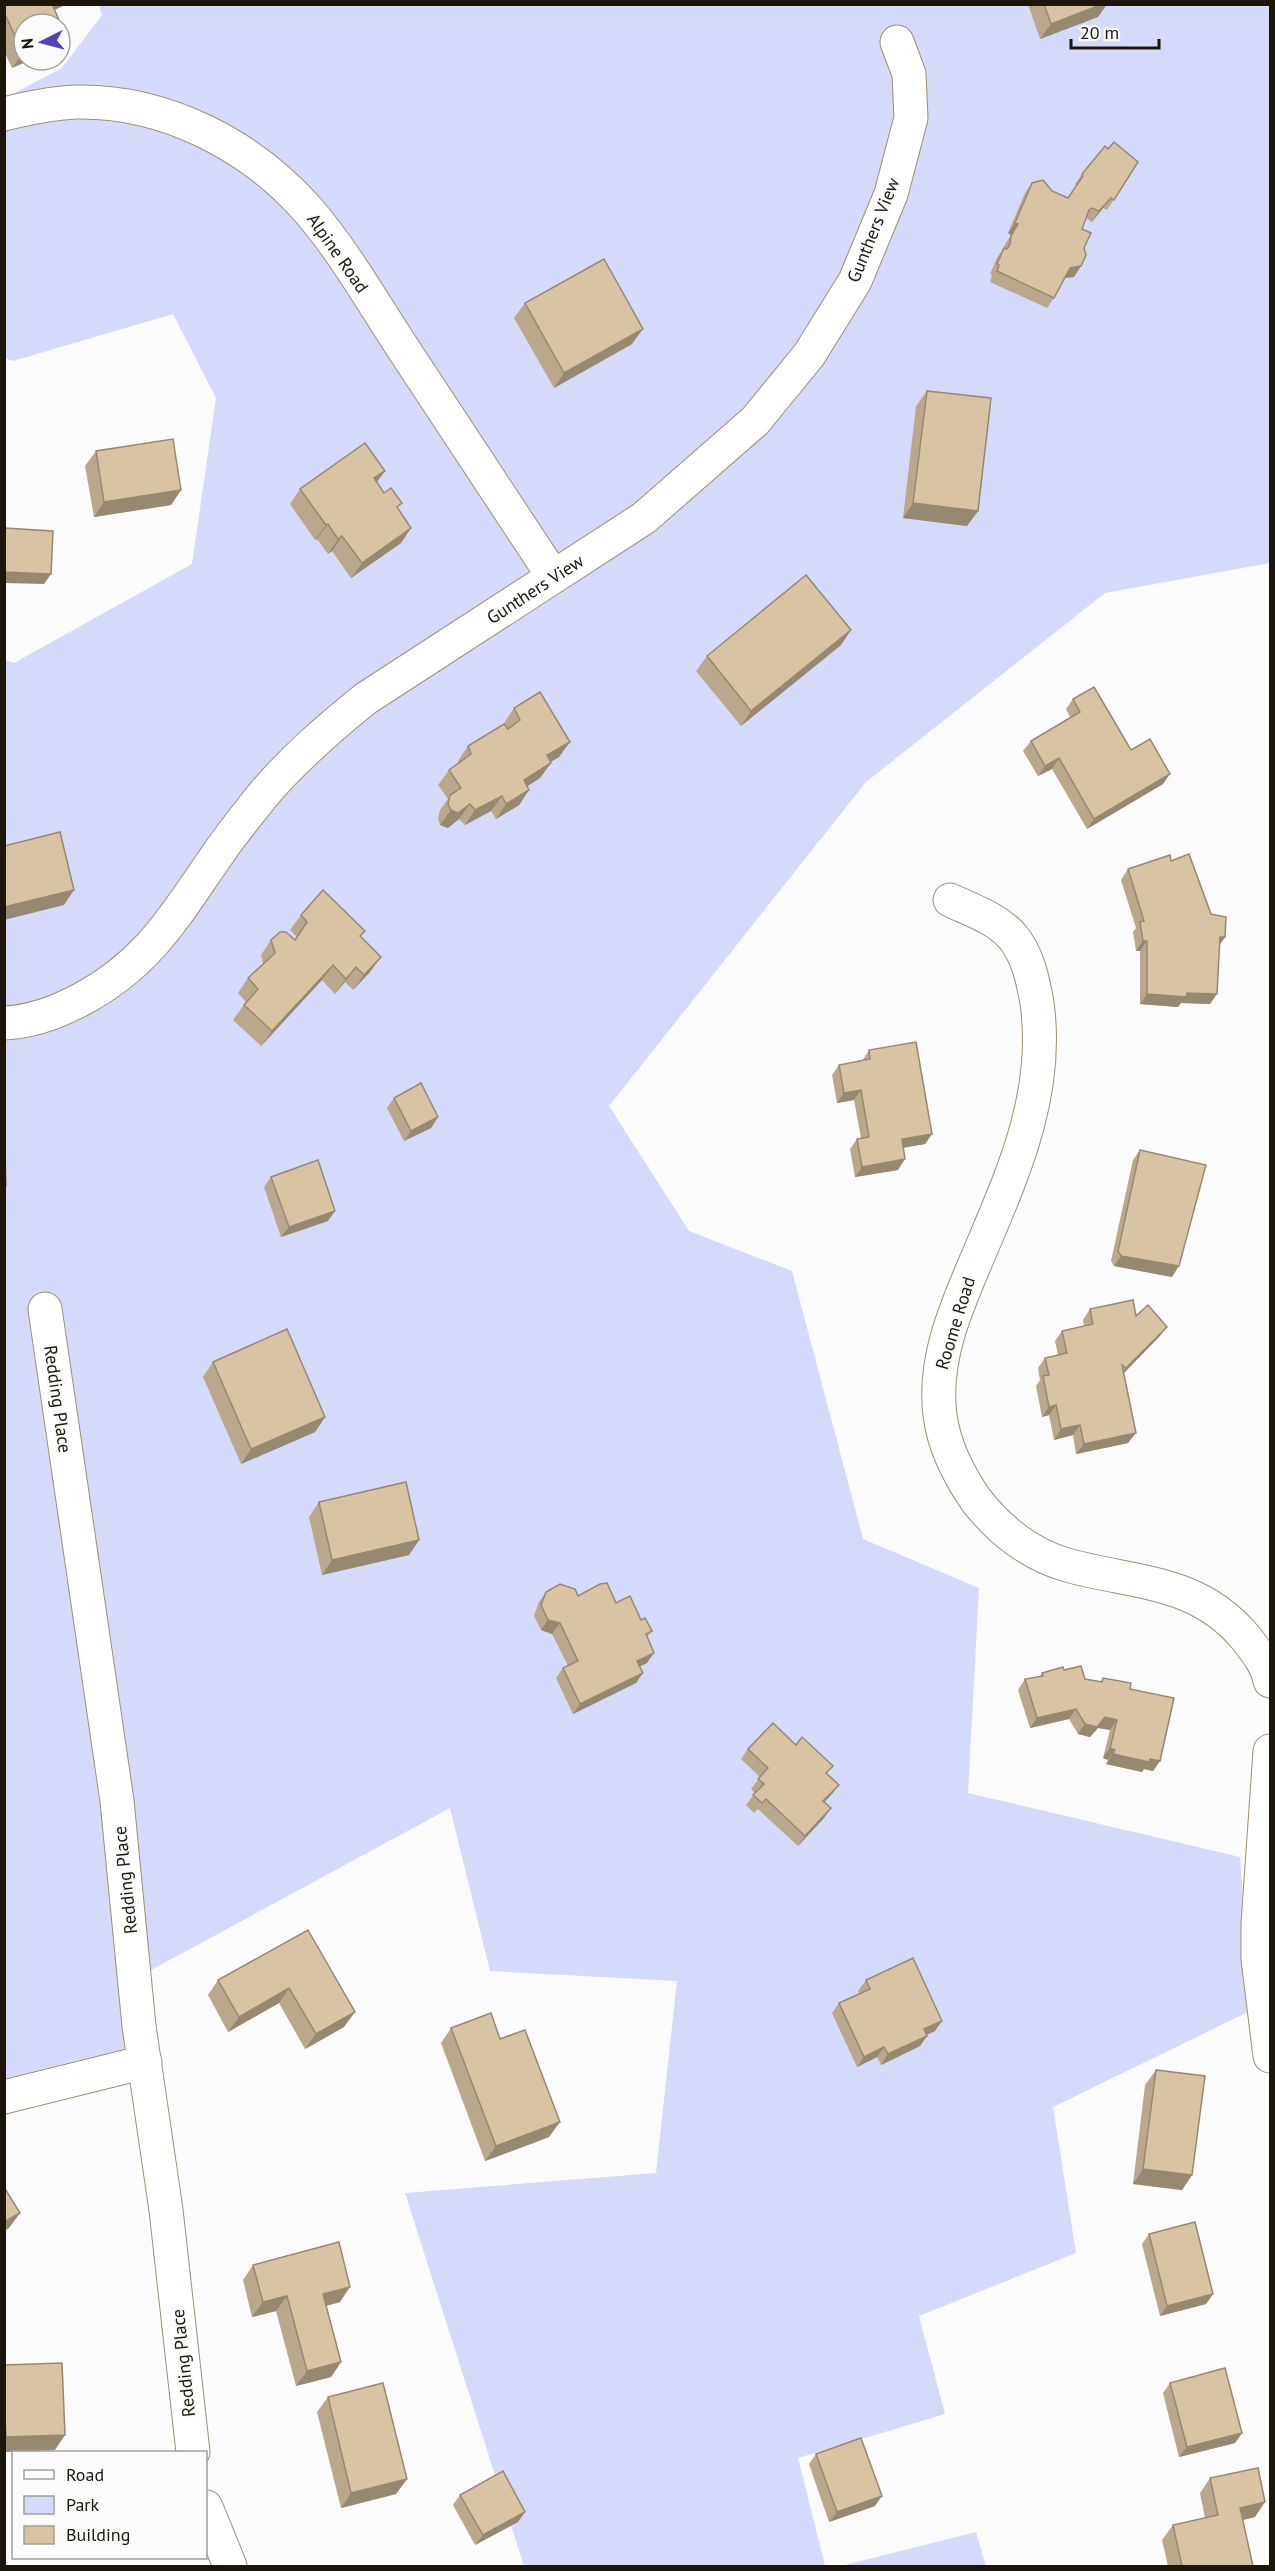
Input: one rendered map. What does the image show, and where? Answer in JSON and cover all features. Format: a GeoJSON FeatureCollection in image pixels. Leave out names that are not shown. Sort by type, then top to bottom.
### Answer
{"type":"FeatureCollection","features":[{"type":"Feature","properties":{"kind":"street","name":"Gunthers View"},"geometry":{"type":"LineString","coordinates":[[4,1023],[59,1012],[106,986],[138,961],[171,924],[221,849],[264,794],[328,729],[365,699],[644,518],[756,421],[809,355],[855,281],[891,194],[911,118],[909,74],[897,42]]}},
{"type":"Feature","properties":{"kind":"street","name":"Alpine Road"},"geometry":{"type":"LineString","coordinates":[[4,114],[27,108],[77,102],[153,112],[192,126],[224,142],[254,160],[282,182],[330,238],[553,576]]}},
{"type":"Feature","properties":{"kind":"street","name":"Roome Road"},"geometry":{"type":"LineString","coordinates":[[950,900],[993,920],[1012,936],[1026,958],[1033,979],[1039,1048],[1037,1089],[1028,1130],[1013,1173],[957,1306],[945,1344],[938,1377],[940,1415],[947,1449],[962,1479],[981,1506],[1019,1542],[1065,1564],[1178,1590],[1220,1611],[1255,1648],[1268,1670],[1270,1681]]}},
{"type":"Feature","properties":{"kind":"street","name":"Redding Place"},"geometry":{"type":"LineString","coordinates":[[45,1309],[117,1801],[139,2026],[166,2210],[193,2451]]}},
{"type":"Feature","properties":{"kind":"street"},"geometry":{"type":"LineString","coordinates":[[1270,1751],[1258,1959],[1270,2056]]}},
{"type":"Feature","properties":{"kind":"street"},"geometry":{"type":"LineString","coordinates":[[4,2097],[145,2062]]}},
{"type":"Feature","properties":{"kind":"street"},"geometry":{"type":"LineString","coordinates":[[207,2509],[230,2566]]}},
{"type":"Feature","properties":{"kind":"green space"},"geometry":{"type":"Polygon","coordinates":[[[99,5],[1270,5],[1270,563],[1105,593],[866,782],[609,1106],[689,1231],[792,1271],[863,1539],[979,1588],[968,1793],[1240,1857],[1252,2010],[1053,2107],[1076,2253],[919,2316],[945,2414],[798,2458],[825,2566],[524,2566],[405,2193],[656,2173],[677,1981],[490,1971],[450,1808],[129,1982],[136,2065],[5,2095],[5,660],[14,663],[192,564],[216,398],[173,314],[13,361],[5,358],[5,98],[54,72],[72,72],[72,55],[102,15],[99,5]]]}},
{"type":"Feature","properties":{"kind":"green space"},"geometry":{"type":"Polygon","coordinates":[[[976,2532],[986,2566],[841,2566],[976,2532]]]}},
{"type":"Feature","properties":{"kind":"building"},"geometry":{"type":"Polygon","coordinates":[[[4,4],[52,4],[55,12],[12,12],[12,29],[4,12],[4,4]]]}},
{"type":"Feature","properties":{"kind":"building"},"geometry":{"type":"Polygon","coordinates":[[[1044,4],[1103,4],[1051,24],[1044,4]]]}},
{"type":"Feature","properties":{"kind":"building"},"geometry":{"type":"Polygon","coordinates":[[[1114,142],[1138,162],[1114,200],[1111,198],[1099,211],[1092,208],[1089,210],[1082,229],[1091,233],[1084,248],[1086,255],[1081,266],[1070,268],[1054,298],[997,271],[999,265],[997,264],[1004,248],[1007,249],[1010,244],[1011,236],[1018,224],[1015,223],[1032,183],[1043,180],[1052,191],[1068,198],[1083,176],[1082,174],[1105,146],[1108,149],[1114,142]]]}},
{"type":"Feature","properties":{"kind":"building"},"geometry":{"type":"Polygon","coordinates":[[[604,259],[643,329],[564,373],[525,303],[604,259]]]}},
{"type":"Feature","properties":{"kind":"building"},"geometry":{"type":"Polygon","coordinates":[[[927,391],[991,398],[978,511],[913,503],[927,391]]]}},
{"type":"Feature","properties":{"kind":"building"},"geometry":{"type":"Polygon","coordinates":[[[173,439],[181,490],[104,502],[96,451],[173,439]]]}},
{"type":"Feature","properties":{"kind":"building"},"geometry":{"type":"Polygon","coordinates":[[[365,443],[385,471],[374,478],[384,493],[391,488],[402,503],[397,507],[411,528],[362,563],[342,536],[338,539],[328,524],[326,525],[300,489],[365,443]]]}},
{"type":"Feature","properties":{"kind":"building"},"geometry":{"type":"Polygon","coordinates":[[[4,528],[53,531],[51,574],[4,572],[4,528]]]}},
{"type":"Feature","properties":{"kind":"building"},"geometry":{"type":"Polygon","coordinates":[[[806,575],[851,630],[751,711],[707,656],[806,575]]]}},
{"type":"Feature","properties":{"kind":"building"},"geometry":{"type":"Polygon","coordinates":[[[1094,687],[1131,750],[1150,739],[1170,774],[1094,819],[1059,758],[1045,766],[1031,741],[1080,712],[1073,699],[1094,687]]]}},
{"type":"Feature","properties":{"kind":"building"},"geometry":{"type":"Polygon","coordinates":[[[540,692],[570,742],[547,755],[551,763],[524,780],[529,790],[506,804],[502,796],[475,810],[470,804],[458,813],[451,810],[448,804],[450,795],[461,788],[449,770],[471,754],[468,746],[504,724],[508,729],[520,720],[514,708],[540,692]]]}},
{"type":"Feature","properties":{"kind":"building"},"geometry":{"type":"Polygon","coordinates":[[[60,832],[74,890],[4,907],[4,846],[60,832]]]}},
{"type":"Feature","properties":{"kind":"building"},"geometry":{"type":"Polygon","coordinates":[[[1189,854],[1211,914],[1226,917],[1225,937],[1220,937],[1217,994],[1187,993],[1186,997],[1147,994],[1147,941],[1143,941],[1140,922],[1144,921],[1128,869],[1170,855],[1171,861],[1189,854]]]}},
{"type":"Feature","properties":{"kind":"building"},"geometry":{"type":"Polygon","coordinates":[[[323,890],[365,931],[360,936],[381,957],[364,975],[356,967],[346,979],[333,965],[272,1031],[244,1005],[258,989],[248,978],[275,953],[271,940],[280,932],[286,932],[295,940],[307,922],[301,915],[323,890]]]}},
{"type":"Feature","properties":{"kind":"building"},"geometry":{"type":"Polygon","coordinates":[[[916,1042],[932,1134],[902,1139],[905,1159],[862,1167],[857,1139],[869,1137],[861,1090],[844,1093],[839,1065],[870,1059],[869,1050],[916,1042]]]}},
{"type":"Feature","properties":{"kind":"building"},"geometry":{"type":"Polygon","coordinates":[[[421,1083],[438,1117],[411,1131],[394,1098],[421,1083]]]}},
{"type":"Feature","properties":{"kind":"building"},"geometry":{"type":"Polygon","coordinates":[[[1140,1150],[1206,1165],[1179,1266],[1121,1256],[1118,1251],[1140,1150]]]}},
{"type":"Feature","properties":{"kind":"building"},"geometry":{"type":"Polygon","coordinates":[[[5,1155],[6,1186],[4,1186],[5,1155]]]}},
{"type":"Feature","properties":{"kind":"building"},"geometry":{"type":"Polygon","coordinates":[[[318,1160],[335,1211],[289,1227],[271,1177],[318,1160]]]}},
{"type":"Feature","properties":{"kind":"building"},"geometry":{"type":"Polygon","coordinates":[[[1133,1300],[1136,1316],[1148,1305],[1167,1327],[1126,1368],[1122,1365],[1136,1433],[1084,1444],[1080,1425],[1061,1429],[1056,1405],[1049,1407],[1043,1376],[1049,1375],[1045,1358],[1067,1353],[1062,1331],[1093,1324],[1090,1309],[1133,1300]]]}},
{"type":"Feature","properties":{"kind":"building"},"geometry":{"type":"Polygon","coordinates":[[[287,1329],[325,1417],[251,1449],[213,1362],[287,1329]]]}},
{"type":"Feature","properties":{"kind":"building"},"geometry":{"type":"Polygon","coordinates":[[[406,1482],[419,1540],[332,1560],[319,1502],[406,1482]]]}},
{"type":"Feature","properties":{"kind":"building"},"geometry":{"type":"Polygon","coordinates":[[[607,1583],[616,1603],[630,1596],[641,1620],[645,1618],[652,1631],[646,1634],[654,1653],[637,1661],[643,1673],[580,1704],[563,1668],[578,1661],[560,1623],[548,1620],[541,1605],[546,1592],[560,1584],[575,1589],[578,1596],[600,1584],[607,1583]]]}},
{"type":"Feature","properties":{"kind":"building"},"geometry":{"type":"Polygon","coordinates":[[[1081,1666],[1085,1679],[1102,1682],[1103,1678],[1131,1683],[1130,1689],[1174,1698],[1160,1761],[1150,1759],[1149,1762],[1113,1754],[1115,1750],[1110,1748],[1117,1720],[1105,1717],[1097,1727],[1085,1724],[1076,1709],[1037,1718],[1025,1679],[1043,1676],[1042,1673],[1063,1667],[1064,1670],[1081,1666]]]}},
{"type":"Feature","properties":{"kind":"building"},"geometry":{"type":"Polygon","coordinates":[[[773,1723],[796,1745],[802,1737],[833,1766],[826,1773],[839,1785],[823,1801],[831,1808],[805,1836],[766,1799],[762,1803],[753,1795],[764,1784],[758,1779],[768,1768],[748,1749],[773,1723]]]}},
{"type":"Feature","properties":{"kind":"building"},"geometry":{"type":"Polygon","coordinates":[[[308,1930],[355,2012],[316,2034],[289,1988],[239,2017],[218,1980],[308,1930]]]}},
{"type":"Feature","properties":{"kind":"building"},"geometry":{"type":"Polygon","coordinates":[[[913,1958],[942,2021],[924,2029],[927,2036],[888,2054],[884,2047],[864,2057],[839,2003],[870,1989],[866,1980],[913,1958]]]}},
{"type":"Feature","properties":{"kind":"building"},"geometry":{"type":"Polygon","coordinates":[[[491,2013],[500,2039],[525,2030],[560,2122],[496,2146],[451,2028],[491,2013]]]}},
{"type":"Feature","properties":{"kind":"building"},"geometry":{"type":"Polygon","coordinates":[[[1156,2070],[1205,2076],[1192,2175],[1143,2169],[1156,2070]]]}},
{"type":"Feature","properties":{"kind":"building"},"geometry":{"type":"Polygon","coordinates":[[[4,2187],[20,2213],[4,2222],[4,2187]]]}},
{"type":"Feature","properties":{"kind":"building"},"geometry":{"type":"Polygon","coordinates":[[[1195,2222],[1213,2294],[1167,2306],[1149,2234],[1195,2222]]]}},
{"type":"Feature","properties":{"kind":"building"},"geometry":{"type":"Polygon","coordinates":[[[339,2242],[350,2287],[323,2294],[341,2362],[307,2371],[287,2296],[263,2302],[253,2265],[339,2242]]]}},
{"type":"Feature","properties":{"kind":"building"},"geometry":{"type":"Polygon","coordinates":[[[62,2363],[65,2435],[6,2437],[4,2365],[62,2363]]]}},
{"type":"Feature","properties":{"kind":"building"},"geometry":{"type":"Polygon","coordinates":[[[1225,2368],[1242,2433],[1187,2447],[1170,2383],[1225,2368]]]}},
{"type":"Feature","properties":{"kind":"building"},"geometry":{"type":"Polygon","coordinates":[[[383,2383],[407,2479],[351,2493],[328,2397],[383,2383]]]}},
{"type":"Feature","properties":{"kind":"building"},"geometry":{"type":"Polygon","coordinates":[[[861,2438],[882,2496],[837,2512],[816,2454],[861,2438]]]}},
{"type":"Feature","properties":{"kind":"building"},"geometry":{"type":"Polygon","coordinates":[[[1258,2468],[1265,2502],[1240,2508],[1253,2566],[1182,2566],[1173,2525],[1218,2515],[1210,2478],[1258,2468]]]}},
{"type":"Feature","properties":{"kind":"building"},"geometry":{"type":"Polygon","coordinates":[[[503,2471],[525,2512],[483,2535],[460,2495],[503,2471]]]}}]}
